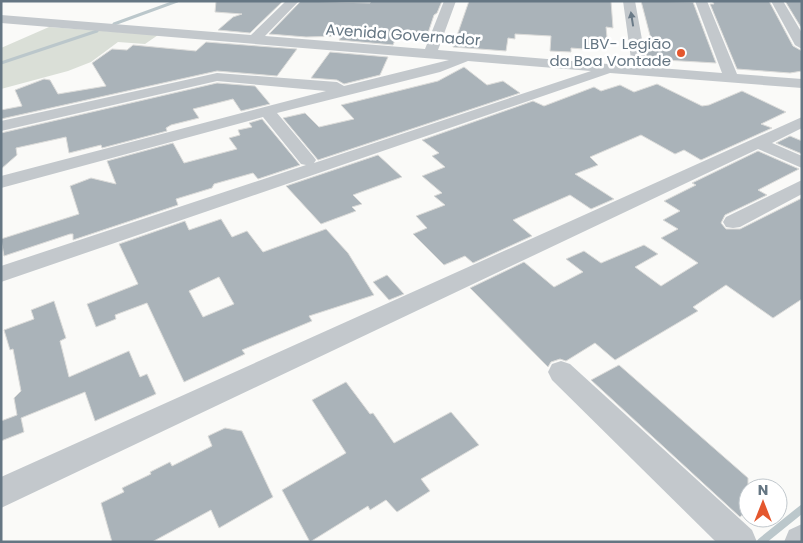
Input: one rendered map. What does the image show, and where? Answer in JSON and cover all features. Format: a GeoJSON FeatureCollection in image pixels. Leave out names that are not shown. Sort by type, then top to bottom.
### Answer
{"type":"FeatureCollection","features":[{"type":"Feature","properties":{"kind":"street"},"geometry":{"type":"LineString","coordinates":[[254,40],[293,1]]}},
{"type":"Feature","properties":{"kind":"street"},"geometry":{"type":"LineString","coordinates":[[430,53],[450,1]]}},
{"type":"Feature","properties":{"kind":"street"},"geometry":{"type":"LineString","coordinates":[[618,1],[626,70]]}},
{"type":"Feature","properties":{"kind":"street"},"geometry":{"type":"LineString","coordinates":[[626,70],[629,1]]}},
{"type":"Feature","properties":{"kind":"street"},"geometry":{"type":"LineString","coordinates":[[702,1],[731,78]]}},
{"type":"Feature","properties":{"kind":"street"},"geometry":{"type":"LineString","coordinates":[[777,1],[802,45]]}},
{"type":"Feature","properties":{"kind":"street","name":"Avenida Governador"},"geometry":{"type":"LineString","coordinates":[[2,19],[802,84]]}},
{"type":"Feature","properties":{"kind":"street"},"geometry":{"type":"LineString","coordinates":[[1,182],[353,88],[435,69],[472,56]]}},
{"type":"Feature","properties":{"kind":"street"},"geometry":{"type":"LineString","coordinates":[[1,274],[626,70]]}},
{"type":"Feature","properties":{"kind":"street"},"geometry":{"type":"LineString","coordinates":[[1,126],[216,77],[353,88]]}},
{"type":"Feature","properties":{"kind":"street"},"geometry":{"type":"LineString","coordinates":[[267,111],[307,160]]}},
{"type":"Feature","properties":{"kind":"street"},"geometry":{"type":"LineString","coordinates":[[1,493],[802,122]]}},
{"type":"Feature","properties":{"kind":"street"},"geometry":{"type":"LineString","coordinates":[[758,143],[802,164]]}},
{"type":"Feature","properties":{"kind":"street"},"geometry":{"type":"LineString","coordinates":[[733,222],[802,186]]}},
{"type":"Feature","properties":{"kind":"street"},"geometry":{"type":"LineString","coordinates":[[561,372],[740,542]]}},
{"type":"Feature","properties":{"kind":"shaded area"},"geometry":{"type":"Polygon","coordinates":[[[49,27],[158,35],[145,44],[118,42],[91,62],[68,71],[1,89],[1,48],[49,27]]]}},
{"type":"Feature","properties":{"kind":"building"},"geometry":{"type":"Polygon","coordinates":[[[216,1],[283,1],[250,33],[218,30],[233,17],[242,14],[215,12],[216,1]]]}},
{"type":"Feature","properties":{"kind":"building"},"geometry":{"type":"Polygon","coordinates":[[[301,1],[370,3],[371,1],[442,1],[437,13],[434,15],[427,36],[397,35],[393,45],[339,40],[342,36],[306,37],[269,34],[301,1]]]}},
{"type":"Feature","properties":{"kind":"building"},"geometry":{"type":"Polygon","coordinates":[[[469,1],[611,1],[613,28],[606,27],[608,48],[584,47],[584,49],[571,48],[571,52],[550,51],[551,36],[515,34],[515,39],[508,38],[506,51],[453,47],[469,1]]]}},
{"type":"Feature","properties":{"kind":"building"},"geometry":{"type":"Polygon","coordinates":[[[641,1],[693,2],[716,63],[647,59],[644,42],[652,43],[641,1]]]}},
{"type":"Feature","properties":{"kind":"building"},"geometry":{"type":"Polygon","coordinates":[[[712,1],[769,1],[793,46],[802,51],[802,71],[790,73],[737,69],[710,4],[714,4],[712,1]]]}},
{"type":"Feature","properties":{"kind":"building"},"geometry":{"type":"Polygon","coordinates":[[[785,1],[802,1],[802,29],[785,1]]]}},
{"type":"Feature","properties":{"kind":"building"},"geometry":{"type":"Polygon","coordinates":[[[206,42],[297,49],[277,76],[217,71],[1,119],[1,110],[22,106],[15,90],[44,79],[50,80],[58,94],[106,86],[92,63],[112,49],[127,50],[133,45],[196,51],[206,42]]]}},
{"type":"Feature","properties":{"kind":"building"},"geometry":{"type":"Polygon","coordinates":[[[330,52],[388,57],[380,75],[344,84],[337,80],[311,78],[330,52]]]}},
{"type":"Feature","properties":{"kind":"building"},"geometry":{"type":"Polygon","coordinates":[[[464,67],[487,85],[503,81],[520,93],[318,160],[283,118],[305,113],[319,127],[354,119],[341,105],[438,81],[464,67]]]}},
{"type":"Feature","properties":{"kind":"building"},"geometry":{"type":"Polygon","coordinates":[[[217,83],[255,86],[270,104],[241,111],[233,99],[193,109],[199,118],[171,125],[166,128],[167,131],[102,148],[101,145],[69,153],[66,137],[16,148],[17,155],[1,169],[1,133],[217,83]]]}},
{"type":"Feature","properties":{"kind":"building"},"geometry":{"type":"Polygon","coordinates":[[[657,84],[702,106],[709,105],[742,91],[786,112],[761,124],[772,128],[701,160],[684,150],[675,154],[641,135],[590,157],[598,165],[575,174],[614,199],[591,209],[570,195],[513,220],[532,236],[473,263],[465,256],[444,265],[413,234],[427,228],[416,216],[445,205],[434,196],[442,193],[422,176],[445,167],[432,156],[439,153],[422,140],[533,101],[544,106],[594,87],[601,91],[620,85],[634,92],[657,84]]]}},
{"type":"Feature","properties":{"kind":"building"},"geometry":{"type":"Polygon","coordinates":[[[262,119],[300,165],[258,179],[253,173],[214,184],[212,188],[176,199],[178,205],[73,240],[73,234],[70,234],[4,256],[1,239],[79,214],[70,186],[91,178],[116,184],[107,161],[173,143],[184,163],[237,149],[229,138],[240,135],[238,130],[252,127],[249,123],[262,119]]]}},
{"type":"Feature","properties":{"kind":"building"},"geometry":{"type":"Polygon","coordinates":[[[790,136],[802,141],[802,154],[776,143],[790,136]]]}},
{"type":"Feature","properties":{"kind":"building"},"geometry":{"type":"Polygon","coordinates":[[[758,151],[799,169],[758,190],[767,195],[725,215],[721,223],[726,229],[740,229],[802,198],[802,299],[773,318],[726,285],[693,307],[698,311],[615,360],[595,343],[566,361],[560,359],[551,362],[548,367],[470,288],[524,262],[554,287],[583,272],[566,259],[584,251],[601,263],[644,245],[658,254],[635,267],[661,286],[698,263],[661,238],[678,229],[663,220],[680,211],[664,201],[696,185],[692,183],[758,151]]]}},
{"type":"Feature","properties":{"kind":"building"},"geometry":{"type":"Polygon","coordinates":[[[378,155],[402,177],[353,195],[362,204],[352,207],[356,211],[321,224],[286,186],[378,155]]]}},
{"type":"Feature","properties":{"kind":"building"},"geometry":{"type":"Polygon","coordinates":[[[221,219],[232,237],[247,231],[263,252],[326,229],[348,253],[374,295],[309,316],[312,321],[242,350],[245,354],[184,382],[147,303],[115,315],[116,319],[96,327],[87,304],[138,284],[119,244],[185,221],[189,230],[221,219]],[[219,277],[189,291],[203,317],[234,304],[219,277]]]}},
{"type":"Feature","properties":{"kind":"building"},"geometry":{"type":"Polygon","coordinates":[[[387,275],[404,294],[389,300],[373,282],[387,275]]]}},
{"type":"Feature","properties":{"kind":"building"},"geometry":{"type":"Polygon","coordinates":[[[54,301],[66,338],[60,341],[69,377],[129,351],[140,377],[147,374],[156,394],[95,421],[85,392],[21,418],[24,432],[1,441],[1,421],[17,415],[14,398],[21,391],[13,349],[10,350],[4,330],[34,319],[31,310],[54,301]]]}},
{"type":"Feature","properties":{"kind":"building"},"geometry":{"type":"Polygon","coordinates":[[[619,365],[748,478],[738,478],[738,515],[591,380],[619,365]]]}},
{"type":"Feature","properties":{"kind":"building"},"geometry":{"type":"Polygon","coordinates":[[[346,382],[370,414],[373,413],[394,443],[451,412],[479,445],[421,479],[430,491],[397,512],[386,500],[370,510],[368,506],[310,542],[282,490],[346,453],[312,400],[346,382]]]}},
{"type":"Feature","properties":{"kind":"building"},"geometry":{"type":"Polygon","coordinates":[[[225,428],[242,431],[273,497],[219,528],[211,510],[152,542],[112,542],[101,503],[124,492],[122,488],[151,474],[150,472],[170,462],[172,466],[212,446],[208,436],[225,428]]]}},
{"type":"Feature","properties":{"kind":"waterway"},"geometry":{"type":"LineString","coordinates":[[114,24],[177,1]]}},
{"type":"Feature","properties":{"kind":"waterway"},"geometry":{"type":"LineString","coordinates":[[1,63],[97,31]]}},
{"type":"Feature","properties":{"kind":"waterway"},"geometry":{"type":"LineString","coordinates":[[761,542],[802,509]]}},
{"type":"Feature","properties":{"kind":"place","name":"LBV- Legião da Boa Vontade"},"geometry":{"type":"Point","coordinates":[681,53]}}]}
